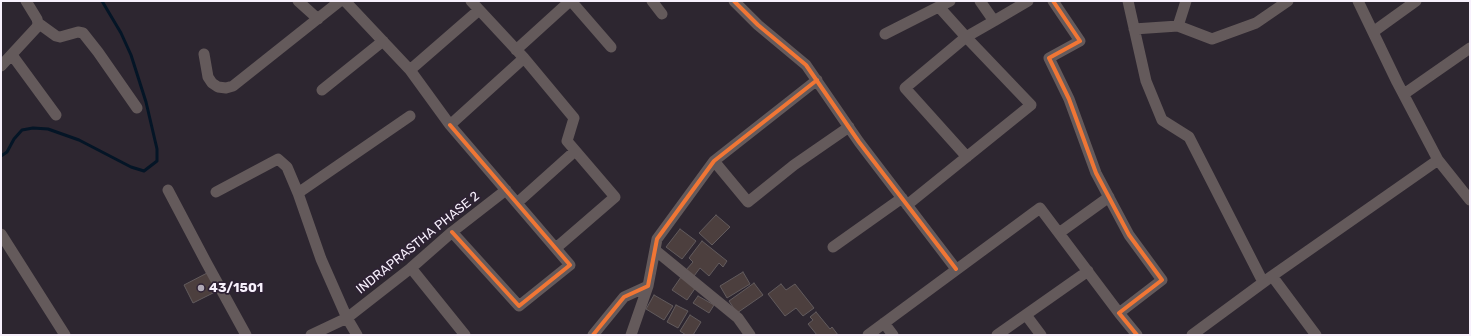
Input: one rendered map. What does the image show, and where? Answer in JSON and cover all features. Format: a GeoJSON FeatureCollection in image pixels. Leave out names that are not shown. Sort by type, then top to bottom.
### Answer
{"type":"FeatureCollection","features":[{"type":"Feature","properties":{"kind":"street"},"geometry":{"type":"LineString","coordinates":[[26,1],[38,23],[56,36],[60,37],[78,32],[83,33],[137,108]]}},
{"type":"Feature","properties":{"kind":"street"},"geometry":{"type":"LineString","coordinates":[[298,1],[318,19]]}},
{"type":"Feature","properties":{"kind":"street"},"geometry":{"type":"LineString","coordinates":[[204,54],[208,77],[212,83],[218,87],[226,88],[233,86],[340,1]]}},
{"type":"Feature","properties":{"kind":"street"},"geometry":{"type":"LineString","coordinates":[[345,1],[410,70],[450,125],[570,265],[519,306],[452,232]]}},
{"type":"Feature","properties":{"kind":"street"},"geometry":{"type":"LineString","coordinates":[[472,1],[520,54],[574,118],[567,141],[615,196],[556,248]]}},
{"type":"Feature","properties":{"kind":"street"},"geometry":{"type":"LineString","coordinates":[[450,125],[570,1],[611,47]]}},
{"type":"Feature","properties":{"kind":"street"},"geometry":{"type":"LineString","coordinates":[[652,1],[662,14]]}},
{"type":"Feature","properties":{"kind":"street"},"geometry":{"type":"LineString","coordinates":[[734,1],[758,26],[806,65],[849,127],[956,270]]}},
{"type":"Feature","properties":{"kind":"street"},"geometry":{"type":"LineString","coordinates":[[885,34],[950,1]]}},
{"type":"Feature","properties":{"kind":"street"},"geometry":{"type":"LineString","coordinates":[[980,1],[994,20]]}},
{"type":"Feature","properties":{"kind":"street"},"geometry":{"type":"LineString","coordinates":[[967,157],[905,88],[966,37],[1028,1]]}},
{"type":"Feature","properties":{"kind":"street"},"geometry":{"type":"LineString","coordinates":[[1053,1],[1080,41],[1049,58],[1069,99],[1096,173],[1129,235],[1162,280],[1120,312]]}},
{"type":"Feature","properties":{"kind":"street"},"geometry":{"type":"LineString","coordinates":[[1128,1],[1146,81],[1162,120],[1189,137],[1268,279],[1316,335]]}},
{"type":"Feature","properties":{"kind":"street"},"geometry":{"type":"LineString","coordinates":[[1178,26],[1186,1]]}},
{"type":"Feature","properties":{"kind":"street"},"geometry":{"type":"LineString","coordinates":[[1134,29],[1178,26],[1212,39],[1256,23],[1288,1]]}},
{"type":"Feature","properties":{"kind":"street"},"geometry":{"type":"LineString","coordinates":[[1358,1],[1438,160],[1470,200]]}},
{"type":"Feature","properties":{"kind":"street"},"geometry":{"type":"LineString","coordinates":[[1373,32],[1416,1]]}},
{"type":"Feature","properties":{"kind":"street"},"geometry":{"type":"LineString","coordinates":[[833,247],[904,202],[967,157],[1030,105],[939,7]]}},
{"type":"Feature","properties":{"kind":"street"},"geometry":{"type":"LineString","coordinates":[[410,70],[479,10]]}},
{"type":"Feature","properties":{"kind":"street"},"geometry":{"type":"LineString","coordinates":[[1,66],[35,30],[38,23]]}},
{"type":"Feature","properties":{"kind":"street"},"geometry":{"type":"LineString","coordinates":[[322,90],[383,41]]}},
{"type":"Feature","properties":{"kind":"street"},"geometry":{"type":"LineString","coordinates":[[1404,94],[1470,48]]}},
{"type":"Feature","properties":{"kind":"street"},"geometry":{"type":"LineString","coordinates":[[12,55],[56,115]]}},
{"type":"Feature","properties":{"kind":"street"},"geometry":{"type":"LineString","coordinates":[[631,335],[648,286],[657,239],[714,161],[817,80]]}},
{"type":"Feature","properties":{"kind":"street"},"geometry":{"type":"LineString","coordinates":[[298,193],[410,116]]}},
{"type":"Feature","properties":{"kind":"street"},"geometry":{"type":"LineString","coordinates":[[714,161],[748,202],[794,166],[849,127]]}},
{"type":"Feature","properties":{"kind":"street"},"geometry":{"type":"LineString","coordinates":[[517,203],[575,151]]}},
{"type":"Feature","properties":{"kind":"street"},"geometry":{"type":"LineString","coordinates":[[216,192],[278,159],[287,168],[298,193],[321,259],[356,335]]}},
{"type":"Feature","properties":{"kind":"street"},"geometry":{"type":"LineString","coordinates":[[1192,335],[1268,279],[1438,160]]}},
{"type":"Feature","properties":{"kind":"street"},"geometry":{"type":"LineString","coordinates":[[168,190],[246,335]]}},
{"type":"Feature","properties":{"kind":"street","name":"INDRAPRASTHA PHASE 2"},"geometry":{"type":"LineString","coordinates":[[311,335],[347,318],[506,190]]}},
{"type":"Feature","properties":{"kind":"street"},"geometry":{"type":"LineString","coordinates":[[1059,233],[1109,197]]}},
{"type":"Feature","properties":{"kind":"street"},"geometry":{"type":"LineString","coordinates":[[868,335],[1040,208],[1137,335]]}},
{"type":"Feature","properties":{"kind":"street"},"geometry":{"type":"LineString","coordinates":[[1,234],[60,333]]}},
{"type":"Feature","properties":{"kind":"street"},"geometry":{"type":"LineString","coordinates":[[655,250],[738,318],[750,335]]}},
{"type":"Feature","properties":{"kind":"street"},"geometry":{"type":"LineString","coordinates":[[411,268],[465,335]]}},
{"type":"Feature","properties":{"kind":"street"},"geometry":{"type":"LineString","coordinates":[[997,335],[1088,271]]}},
{"type":"Feature","properties":{"kind":"street"},"geometry":{"type":"LineString","coordinates":[[593,335],[624,297],[648,286]]}},
{"type":"Feature","properties":{"kind":"street"},"geometry":{"type":"LineString","coordinates":[[1026,315],[1041,335]]}},
{"type":"Feature","properties":{"kind":"street"},"geometry":{"type":"LineString","coordinates":[[884,323],[893,335]]}},
{"type":"Feature","properties":{"kind":"building"},"geometry":{"type":"Polygon","coordinates":[[[716,215],[730,227],[712,245],[699,233],[716,215]]]}},
{"type":"Feature","properties":{"kind":"building"},"geometry":{"type":"Polygon","coordinates":[[[680,229],[696,241],[682,259],[666,247],[680,229]]]}},
{"type":"Feature","properties":{"kind":"building"},"geometry":{"type":"Polygon","coordinates":[[[702,241],[727,261],[723,267],[719,263],[709,276],[700,268],[694,276],[686,270],[693,262],[689,258],[702,241]]]}},
{"type":"Feature","properties":{"kind":"building","name":"43/1501"},"geometry":{"type":"Polygon","coordinates":[[[209,272],[219,290],[193,303],[184,285],[209,272]]]}},
{"type":"Feature","properties":{"kind":"building"},"geometry":{"type":"Polygon","coordinates":[[[743,272],[750,284],[727,298],[720,286],[743,272]]]}},
{"type":"Feature","properties":{"kind":"building"},"geometry":{"type":"Polygon","coordinates":[[[681,277],[696,287],[687,300],[672,290],[681,277]]]}},
{"type":"Feature","properties":{"kind":"building"},"geometry":{"type":"Polygon","coordinates":[[[754,283],[763,295],[737,313],[729,301],[754,283]]]}},
{"type":"Feature","properties":{"kind":"building"},"geometry":{"type":"Polygon","coordinates":[[[781,284],[786,290],[795,284],[814,308],[803,316],[796,308],[785,316],[768,294],[781,284]]]}},
{"type":"Feature","properties":{"kind":"building"},"geometry":{"type":"Polygon","coordinates":[[[654,295],[673,306],[664,320],[646,309],[654,295]]]}},
{"type":"Feature","properties":{"kind":"building"},"geometry":{"type":"Polygon","coordinates":[[[698,296],[714,305],[709,313],[693,303],[698,296]]]}},
{"type":"Feature","properties":{"kind":"building"},"geometry":{"type":"Polygon","coordinates":[[[676,305],[688,311],[678,328],[667,322],[676,305]]]}},
{"type":"Feature","properties":{"kind":"building"},"geometry":{"type":"Polygon","coordinates":[[[816,312],[830,329],[832,327],[838,335],[817,335],[808,324],[813,320],[810,317],[816,312]]]}},
{"type":"Feature","properties":{"kind":"building"},"geometry":{"type":"Polygon","coordinates":[[[690,315],[701,322],[693,335],[686,335],[680,331],[690,315]]]}},
{"type":"Feature","properties":{"kind":"waterway"},"geometry":{"type":"LineString","coordinates":[[1,156],[7,152],[14,139],[22,130],[33,128],[48,129],[79,140],[131,167],[144,171],[157,161],[157,149],[146,102],[131,55],[121,33],[102,1]]}},
{"type":"Feature","properties":{"kind":"cycle path"},"geometry":{"type":"LineString","coordinates":[[734,1],[758,25],[806,65],[859,142],[956,269]]}},
{"type":"Feature","properties":{"kind":"cycle path"},"geometry":{"type":"LineString","coordinates":[[1053,1],[1080,41],[1049,58],[1069,99],[1096,173],[1129,235],[1162,280],[1119,313],[1137,335]]}},
{"type":"Feature","properties":{"kind":"cycle path"},"geometry":{"type":"LineString","coordinates":[[593,335],[624,297],[648,286],[657,239],[714,161],[817,80]]}},
{"type":"Feature","properties":{"kind":"cycle path"},"geometry":{"type":"LineString","coordinates":[[450,125],[570,265],[519,306],[452,232]]}},
{"type":"Feature","properties":{"kind":"place","name":"43/1501"},"geometry":{"type":"Point","coordinates":[201,288]}}]}
